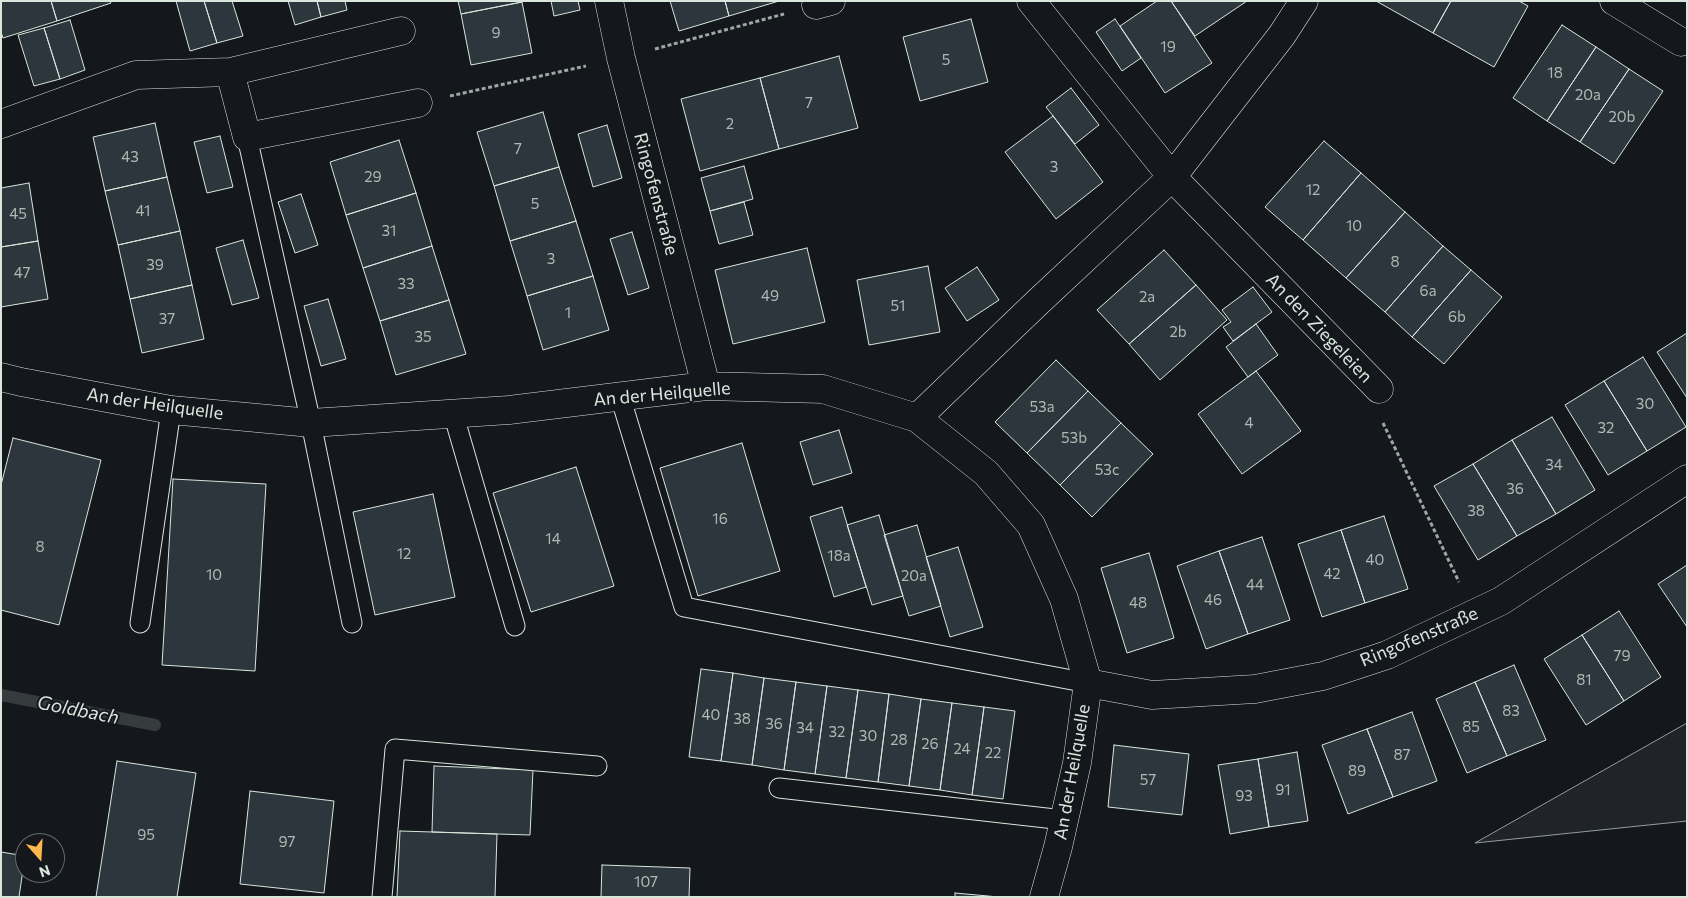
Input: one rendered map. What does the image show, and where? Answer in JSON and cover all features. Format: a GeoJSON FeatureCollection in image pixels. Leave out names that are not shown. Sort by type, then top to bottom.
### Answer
{"type":"FeatureCollection","features":[{"type":"Feature","properties":{"kind":"street","name":"Ringofenstraße"},"geometry":{"type":"LineString","coordinates":[[609,1],[620,58],[706,386]]}},
{"type":"Feature","properties":{"kind":"street","name":"An den Ziegeleien"},"geometry":{"type":"LineString","coordinates":[[1031,1],[1172,177],[1379,389]]}},
{"type":"Feature","properties":{"kind":"street"},"geometry":{"type":"LineString","coordinates":[[917,418],[1039,300],[1172,177],[1282,35],[1304,1]]}},
{"type":"Feature","properties":{"kind":"street"},"geometry":{"type":"LineString","coordinates":[[1614,1],[1680,42]]}},
{"type":"Feature","properties":{"kind":"street"},"geometry":{"type":"LineString","coordinates":[[1,124],[136,75],[230,72],[401,31]]}},
{"type":"Feature","properties":{"kind":"street"},"geometry":{"type":"LineString","coordinates":[[230,72],[247,137],[418,103]]}},
{"type":"Feature","properties":{"kind":"street","name":"An der Heilquelle"},"geometry":{"type":"LineString","coordinates":[[1,376],[22,382],[171,410],[311,423],[509,410],[706,386],[823,389],[917,418],[986,473],[1031,525],[1064,599],[1088,683],[1078,763],[1058,848],[1044,897]]}},
{"type":"Feature","properties":{"kind":"street","name":"Ringofenstraße"},"geometry":{"type":"LineString","coordinates":[[1088,683],[1152,695],[1255,689],[1323,676],[1387,655],[1501,602],[1687,480]]}},
{"type":"Feature","properties":{"kind":"lane"},"geometry":{"type":"LineString","coordinates":[[247,137],[311,423],[352,623]]}},
{"type":"Feature","properties":{"kind":"lane"},"geometry":{"type":"LineString","coordinates":[[620,396],[684,607],[1088,683]]}},
{"type":"Feature","properties":{"kind":"lane"},"geometry":{"type":"LineString","coordinates":[[140,623],[171,410]]}},
{"type":"Feature","properties":{"kind":"lane"},"geometry":{"type":"LineString","coordinates":[[453,413],[515,626]]}},
{"type":"Feature","properties":{"kind":"lane"},"geometry":{"type":"LineString","coordinates":[[382,897],[395,749],[598,766]]}},
{"type":"Feature","properties":{"kind":"lane"},"geometry":{"type":"LineString","coordinates":[[779,788],[1064,820]]}},
{"type":"Feature","properties":{"kind":"path"},"geometry":{"type":"LineString","coordinates":[[418,103],[620,58],[823,3]]}},
{"type":"Feature","properties":{"kind":"path","name":"An den Ziegeleien"},"geometry":{"type":"LineString","coordinates":[[1379,389],[1383,421],[1474,614]]}},
{"type":"Feature","properties":{"kind":"shaded area"},"geometry":{"type":"Polygon","coordinates":[[[1687,723],[1687,821],[1475,843],[1687,723]]]}},
{"type":"Feature","properties":{"kind":"building"},"geometry":{"type":"Polygon","coordinates":[[[1,1],[51,1],[57,21],[3,38],[1,32],[1,1]]]}},
{"type":"Feature","properties":{"kind":"building"},"geometry":{"type":"Polygon","coordinates":[[[51,1],[110,1],[111,3],[57,21],[51,1]]]}},
{"type":"Feature","properties":{"kind":"building"},"geometry":{"type":"Polygon","coordinates":[[[176,1],[204,1],[217,43],[190,51],[176,1]]]}},
{"type":"Feature","properties":{"kind":"building"},"geometry":{"type":"Polygon","coordinates":[[[204,1],[232,1],[243,36],[217,43],[204,1]]]}},
{"type":"Feature","properties":{"kind":"building"},"geometry":{"type":"Polygon","coordinates":[[[288,1],[317,1],[321,17],[295,25],[288,1]]]}},
{"type":"Feature","properties":{"kind":"building"},"geometry":{"type":"Polygon","coordinates":[[[317,1],[345,1],[347,10],[321,17],[317,1]]]}},
{"type":"Feature","properties":{"kind":"building"},"geometry":{"type":"Polygon","coordinates":[[[458,1],[521,1],[522,2],[461,14],[458,1]]]}},
{"type":"Feature","properties":{"kind":"building"},"geometry":{"type":"Polygon","coordinates":[[[551,1],[578,1],[580,10],[554,16],[551,1]]]}},
{"type":"Feature","properties":{"kind":"building"},"geometry":{"type":"Polygon","coordinates":[[[670,1],[725,1],[729,16],[679,31],[670,1]]]}},
{"type":"Feature","properties":{"kind":"building"},"geometry":{"type":"Polygon","coordinates":[[[725,1],[779,1],[729,16],[725,1]]]}},
{"type":"Feature","properties":{"kind":"building"},"geometry":{"type":"Polygon","coordinates":[[[1157,1],[1171,1],[1212,63],[1165,93],[1120,26],[1157,1]]]}},
{"type":"Feature","properties":{"kind":"building"},"geometry":{"type":"Polygon","coordinates":[[[1171,1],[1247,1],[1195,36],[1171,1]]]}},
{"type":"Feature","properties":{"kind":"building"},"geometry":{"type":"Polygon","coordinates":[[[1376,1],[1451,1],[1433,33],[1376,1]]]}},
{"type":"Feature","properties":{"kind":"building"},"geometry":{"type":"Polygon","coordinates":[[[1451,1],[1519,1],[1528,6],[1494,67],[1433,33],[1451,1]]]}},
{"type":"Feature","properties":{"kind":"building"},"geometry":{"type":"Polygon","coordinates":[[[522,2],[532,53],[471,65],[461,14],[522,2]]]}},
{"type":"Feature","properties":{"kind":"building"},"geometry":{"type":"Polygon","coordinates":[[[971,19],[988,82],[920,101],[903,37],[971,19]]]}},
{"type":"Feature","properties":{"kind":"building"},"geometry":{"type":"Polygon","coordinates":[[[1115,19],[1141,58],[1122,71],[1096,32],[1115,19]]]}},
{"type":"Feature","properties":{"kind":"building"},"geometry":{"type":"Polygon","coordinates":[[[70,20],[85,70],[60,79],[44,28],[70,20]]]}},
{"type":"Feature","properties":{"kind":"building"},"geometry":{"type":"Polygon","coordinates":[[[1562,25],[1596,47],[1547,121],[1513,98],[1562,25]]]}},
{"type":"Feature","properties":{"kind":"building"},"geometry":{"type":"Polygon","coordinates":[[[44,28],[60,79],[34,86],[18,35],[44,28]]]}},
{"type":"Feature","properties":{"kind":"building"},"geometry":{"type":"Polygon","coordinates":[[[1596,47],[1629,69],[1580,142],[1547,121],[1596,47]]]}},
{"type":"Feature","properties":{"kind":"building"},"geometry":{"type":"Polygon","coordinates":[[[839,56],[858,128],[779,149],[760,78],[839,56]]]}},
{"type":"Feature","properties":{"kind":"building"},"geometry":{"type":"Polygon","coordinates":[[[1629,69],[1663,91],[1614,164],[1580,142],[1629,69]]]}},
{"type":"Feature","properties":{"kind":"building"},"geometry":{"type":"Polygon","coordinates":[[[760,78],[779,149],[700,171],[681,99],[760,78]]]}},
{"type":"Feature","properties":{"kind":"building"},"geometry":{"type":"Polygon","coordinates":[[[1071,88],[1099,125],[1075,144],[1046,107],[1071,88]]]}},
{"type":"Feature","properties":{"kind":"building"},"geometry":{"type":"Polygon","coordinates":[[[543,112],[559,167],[494,186],[477,132],[543,112]]]}},
{"type":"Feature","properties":{"kind":"building"},"geometry":{"type":"Polygon","coordinates":[[[1053,116],[1103,182],[1056,219],[1005,152],[1053,116]]]}},
{"type":"Feature","properties":{"kind":"building"},"geometry":{"type":"Polygon","coordinates":[[[155,123],[167,177],[105,191],[93,137],[155,123]]]}},
{"type":"Feature","properties":{"kind":"building"},"geometry":{"type":"Polygon","coordinates":[[[607,125],[622,178],[593,187],[578,134],[607,125]]]}},
{"type":"Feature","properties":{"kind":"building"},"geometry":{"type":"Polygon","coordinates":[[[220,136],[233,187],[207,193],[194,142],[220,136]]]}},
{"type":"Feature","properties":{"kind":"building"},"geometry":{"type":"Polygon","coordinates":[[[399,140],[416,193],[346,215],[330,162],[399,140]]]}},
{"type":"Feature","properties":{"kind":"building"},"geometry":{"type":"Polygon","coordinates":[[[1324,141],[1361,173],[1303,240],[1265,207],[1324,141]]]}},
{"type":"Feature","properties":{"kind":"building"},"geometry":{"type":"Polygon","coordinates":[[[744,166],[753,199],[710,211],[701,178],[744,166]]]}},
{"type":"Feature","properties":{"kind":"building"},"geometry":{"type":"Polygon","coordinates":[[[559,167],[576,221],[510,241],[494,186],[559,167]]]}},
{"type":"Feature","properties":{"kind":"building"},"geometry":{"type":"Polygon","coordinates":[[[1361,173],[1405,212],[1346,278],[1303,240],[1361,173]]]}},
{"type":"Feature","properties":{"kind":"building"},"geometry":{"type":"Polygon","coordinates":[[[167,177],[180,231],[118,245],[105,191],[167,177]]]}},
{"type":"Feature","properties":{"kind":"building"},"geometry":{"type":"Polygon","coordinates":[[[29,183],[38,241],[1,247],[1,188],[29,183]]]}},
{"type":"Feature","properties":{"kind":"building"},"geometry":{"type":"Polygon","coordinates":[[[416,193],[432,246],[363,268],[346,215],[416,193]]]}},
{"type":"Feature","properties":{"kind":"building"},"geometry":{"type":"Polygon","coordinates":[[[301,194],[318,245],[295,253],[278,202],[301,194]]]}},
{"type":"Feature","properties":{"kind":"building"},"geometry":{"type":"Polygon","coordinates":[[[744,202],[753,235],[719,244],[710,211],[744,202]]]}},
{"type":"Feature","properties":{"kind":"building"},"geometry":{"type":"Polygon","coordinates":[[[1405,212],[1443,246],[1385,312],[1346,278],[1405,212]]]}},
{"type":"Feature","properties":{"kind":"building"},"geometry":{"type":"Polygon","coordinates":[[[576,221],[593,276],[527,296],[510,241],[576,221]]]}},
{"type":"Feature","properties":{"kind":"building"},"geometry":{"type":"Polygon","coordinates":[[[180,231],[192,285],[130,299],[118,245],[180,231]]]}},
{"type":"Feature","properties":{"kind":"building"},"geometry":{"type":"Polygon","coordinates":[[[632,232],[649,288],[628,295],[610,239],[632,232]]]}},
{"type":"Feature","properties":{"kind":"building"},"geometry":{"type":"Polygon","coordinates":[[[243,240],[259,298],[232,305],[216,248],[243,240]]]}},
{"type":"Feature","properties":{"kind":"building"},"geometry":{"type":"Polygon","coordinates":[[[38,241],[48,299],[1,307],[1,247],[38,241]]]}},
{"type":"Feature","properties":{"kind":"building"},"geometry":{"type":"Polygon","coordinates":[[[432,246],[449,300],[380,321],[363,268],[432,246]]]}},
{"type":"Feature","properties":{"kind":"building"},"geometry":{"type":"Polygon","coordinates":[[[1443,246],[1471,270],[1412,337],[1385,312],[1443,246]]]}},
{"type":"Feature","properties":{"kind":"building"},"geometry":{"type":"Polygon","coordinates":[[[807,248],[825,322],[733,344],[715,270],[807,248]]]}},
{"type":"Feature","properties":{"kind":"building"},"geometry":{"type":"Polygon","coordinates":[[[1164,250],[1196,285],[1129,344],[1097,310],[1164,250]]]}},
{"type":"Feature","properties":{"kind":"building"},"geometry":{"type":"Polygon","coordinates":[[[928,266],[940,332],[869,345],[857,280],[928,266]]]}},
{"type":"Feature","properties":{"kind":"building"},"geometry":{"type":"Polygon","coordinates":[[[977,267],[999,300],[967,321],[945,288],[977,267]]]}},
{"type":"Feature","properties":{"kind":"building"},"geometry":{"type":"Polygon","coordinates":[[[1471,270],[1502,297],[1444,364],[1412,337],[1471,270]]]}},
{"type":"Feature","properties":{"kind":"building"},"geometry":{"type":"Polygon","coordinates":[[[593,276],[609,330],[543,350],[527,296],[593,276]]]}},
{"type":"Feature","properties":{"kind":"building"},"geometry":{"type":"Polygon","coordinates":[[[192,285],[204,339],[142,353],[130,299],[192,285]]]}},
{"type":"Feature","properties":{"kind":"building"},"geometry":{"type":"Polygon","coordinates":[[[1196,285],[1227,320],[1160,380],[1129,344],[1196,285]]]}},
{"type":"Feature","properties":{"kind":"building"},"geometry":{"type":"Polygon","coordinates":[[[1253,287],[1272,312],[1233,341],[1223,327],[1231,322],[1222,310],[1253,287]]]}},
{"type":"Feature","properties":{"kind":"building"},"geometry":{"type":"Polygon","coordinates":[[[328,299],[346,359],[321,366],[304,306],[328,299]]]}},
{"type":"Feature","properties":{"kind":"building"},"geometry":{"type":"Polygon","coordinates":[[[449,300],[466,354],[396,375],[380,321],[449,300]]]}},
{"type":"Feature","properties":{"kind":"building"},"geometry":{"type":"Polygon","coordinates":[[[1256,324],[1278,355],[1248,377],[1226,347],[1256,324]]]}},
{"type":"Feature","properties":{"kind":"building"},"geometry":{"type":"Polygon","coordinates":[[[1687,333],[1687,398],[1657,352],[1687,333]]]}},
{"type":"Feature","properties":{"kind":"building"},"geometry":{"type":"Polygon","coordinates":[[[1643,357],[1686,427],[1647,451],[1604,381],[1643,357]]]}},
{"type":"Feature","properties":{"kind":"building"},"geometry":{"type":"Polygon","coordinates":[[[1056,360],[1088,391],[1027,453],[995,422],[1056,360]]]}},
{"type":"Feature","properties":{"kind":"building"},"geometry":{"type":"Polygon","coordinates":[[[1256,371],[1301,431],[1242,474],[1198,414],[1256,371]]]}},
{"type":"Feature","properties":{"kind":"building"},"geometry":{"type":"Polygon","coordinates":[[[1604,381],[1647,451],[1608,475],[1565,405],[1604,381]]]}},
{"type":"Feature","properties":{"kind":"building"},"geometry":{"type":"Polygon","coordinates":[[[1088,391],[1121,423],[1060,485],[1027,453],[1088,391]]]}},
{"type":"Feature","properties":{"kind":"building"},"geometry":{"type":"Polygon","coordinates":[[[1552,417],[1595,490],[1556,514],[1512,440],[1552,417]]]}},
{"type":"Feature","properties":{"kind":"building"},"geometry":{"type":"Polygon","coordinates":[[[1121,423],[1153,454],[1092,517],[1060,485],[1121,423]]]}},
{"type":"Feature","properties":{"kind":"building"},"geometry":{"type":"Polygon","coordinates":[[[839,430],[852,473],[813,485],[800,442],[839,430]]]}},
{"type":"Feature","properties":{"kind":"building"},"geometry":{"type":"Polygon","coordinates":[[[13,438],[101,460],[59,625],[1,610],[1,485],[13,438]]]}},
{"type":"Feature","properties":{"kind":"building"},"geometry":{"type":"Polygon","coordinates":[[[1512,440],[1556,514],[1517,536],[1473,464],[1512,440]]]}},
{"type":"Feature","properties":{"kind":"building"},"geometry":{"type":"Polygon","coordinates":[[[742,443],[780,571],[698,596],[660,468],[742,443]]]}},
{"type":"Feature","properties":{"kind":"building"},"geometry":{"type":"Polygon","coordinates":[[[1473,464],[1517,536],[1478,560],[1434,486],[1473,464]]]}},
{"type":"Feature","properties":{"kind":"building"},"geometry":{"type":"Polygon","coordinates":[[[576,467],[614,586],[531,612],[493,493],[576,467]]]}},
{"type":"Feature","properties":{"kind":"building"},"geometry":{"type":"Polygon","coordinates":[[[173,479],[266,484],[255,671],[162,665],[173,479]]]}},
{"type":"Feature","properties":{"kind":"building"},"geometry":{"type":"Polygon","coordinates":[[[433,494],[455,597],[375,615],[353,512],[433,494]]]}},
{"type":"Feature","properties":{"kind":"building"},"geometry":{"type":"Polygon","coordinates":[[[842,507],[866,587],[834,597],[810,517],[842,507]]]}},
{"type":"Feature","properties":{"kind":"building"},"geometry":{"type":"Polygon","coordinates":[[[879,515],[903,596],[872,605],[847,525],[879,515]]]}},
{"type":"Feature","properties":{"kind":"building"},"geometry":{"type":"Polygon","coordinates":[[[1384,516],[1408,589],[1365,603],[1341,530],[1384,516]]]}},
{"type":"Feature","properties":{"kind":"building"},"geometry":{"type":"Polygon","coordinates":[[[917,525],[941,606],[909,616],[884,535],[917,525]]]}},
{"type":"Feature","properties":{"kind":"building"},"geometry":{"type":"Polygon","coordinates":[[[1341,530],[1365,603],[1322,617],[1298,544],[1341,530]]]}},
{"type":"Feature","properties":{"kind":"building"},"geometry":{"type":"Polygon","coordinates":[[[1262,537],[1290,620],[1248,634],[1219,551],[1262,537]]]}},
{"type":"Feature","properties":{"kind":"building"},"geometry":{"type":"Polygon","coordinates":[[[958,547],[983,627],[950,637],[926,557],[958,547]]]}},
{"type":"Feature","properties":{"kind":"building"},"geometry":{"type":"Polygon","coordinates":[[[1219,551],[1248,634],[1206,649],[1177,566],[1219,551]]]}},
{"type":"Feature","properties":{"kind":"building"},"geometry":{"type":"Polygon","coordinates":[[[1149,553],[1174,638],[1127,653],[1101,568],[1149,553]]]}},
{"type":"Feature","properties":{"kind":"building"},"geometry":{"type":"Polygon","coordinates":[[[1687,565],[1687,627],[1658,584],[1687,565]]]}},
{"type":"Feature","properties":{"kind":"building"},"geometry":{"type":"Polygon","coordinates":[[[1619,611],[1661,677],[1624,701],[1582,635],[1619,611]]]}},
{"type":"Feature","properties":{"kind":"building"},"geometry":{"type":"Polygon","coordinates":[[[1582,635],[1624,701],[1586,725],[1544,659],[1582,635]]]}},
{"type":"Feature","properties":{"kind":"building"},"geometry":{"type":"Polygon","coordinates":[[[1514,665],[1546,740],[1507,756],[1475,682],[1514,665]]]}},
{"type":"Feature","properties":{"kind":"building"},"geometry":{"type":"Polygon","coordinates":[[[701,669],[733,673],[721,761],[689,757],[701,669]]]}},
{"type":"Feature","properties":{"kind":"building"},"geometry":{"type":"Polygon","coordinates":[[[733,673],[764,678],[752,765],[721,761],[733,673]]]}},
{"type":"Feature","properties":{"kind":"building"},"geometry":{"type":"Polygon","coordinates":[[[764,678],[796,682],[784,770],[752,765],[764,678]]]}},
{"type":"Feature","properties":{"kind":"building"},"geometry":{"type":"Polygon","coordinates":[[[796,682],[827,686],[815,774],[784,770],[796,682]]]}},
{"type":"Feature","properties":{"kind":"building"},"geometry":{"type":"Polygon","coordinates":[[[1475,682],[1507,756],[1467,773],[1436,699],[1475,682]]]}},
{"type":"Feature","properties":{"kind":"building"},"geometry":{"type":"Polygon","coordinates":[[[827,686],[858,690],[846,778],[815,774],[827,686]]]}},
{"type":"Feature","properties":{"kind":"building"},"geometry":{"type":"Polygon","coordinates":[[[858,690],[889,694],[878,782],[846,778],[858,690]]]}},
{"type":"Feature","properties":{"kind":"building"},"geometry":{"type":"Polygon","coordinates":[[[889,694],[921,699],[909,786],[878,782],[889,694]]]}},
{"type":"Feature","properties":{"kind":"building"},"geometry":{"type":"Polygon","coordinates":[[[921,699],[952,703],[940,790],[909,786],[921,699]]]}},
{"type":"Feature","properties":{"kind":"building"},"geometry":{"type":"Polygon","coordinates":[[[952,703],[984,707],[972,795],[940,790],[952,703]]]}},
{"type":"Feature","properties":{"kind":"building"},"geometry":{"type":"Polygon","coordinates":[[[984,707],[1015,711],[1003,799],[972,795],[984,707]]]}},
{"type":"Feature","properties":{"kind":"building"},"geometry":{"type":"Polygon","coordinates":[[[1412,712],[1437,781],[1393,797],[1367,729],[1412,712]]]}},
{"type":"Feature","properties":{"kind":"building"},"geometry":{"type":"Polygon","coordinates":[[[1367,729],[1393,797],[1348,814],[1322,745],[1367,729]]]}},
{"type":"Feature","properties":{"kind":"building"},"geometry":{"type":"Polygon","coordinates":[[[1114,745],[1189,754],[1182,815],[1108,807],[1114,745]]]}},
{"type":"Feature","properties":{"kind":"building"},"geometry":{"type":"Polygon","coordinates":[[[1297,752],[1308,821],[1269,827],[1258,759],[1297,752]]]}},
{"type":"Feature","properties":{"kind":"building"},"geometry":{"type":"Polygon","coordinates":[[[1258,759],[1269,827],[1230,834],[1218,765],[1258,759]]]}},
{"type":"Feature","properties":{"kind":"building"},"geometry":{"type":"Polygon","coordinates":[[[117,761],[196,773],[177,897],[96,897],[117,761]]]}},
{"type":"Feature","properties":{"kind":"building"},"geometry":{"type":"Polygon","coordinates":[[[434,766],[533,770],[530,835],[432,832],[434,766]]]}},
{"type":"Feature","properties":{"kind":"building"},"geometry":{"type":"Polygon","coordinates":[[[250,791],[334,801],[324,893],[240,884],[250,791]]]}},
{"type":"Feature","properties":{"kind":"building"},"geometry":{"type":"Polygon","coordinates":[[[400,831],[497,834],[495,897],[397,897],[400,831]]]}},
{"type":"Feature","properties":{"kind":"building"},"geometry":{"type":"Polygon","coordinates":[[[1,852],[15,854],[15,883],[21,883],[19,897],[1,897],[1,852]]]}},
{"type":"Feature","properties":{"kind":"building"},"geometry":{"type":"Polygon","coordinates":[[[602,865],[690,868],[689,897],[601,897],[602,865]]]}},
{"type":"Feature","properties":{"kind":"building"},"geometry":{"type":"Polygon","coordinates":[[[955,893],[999,897],[955,897],[955,893]]]}},
{"type":"Feature","properties":{"kind":"waterway","name":"Goldbach"},"geometry":{"type":"LineString","coordinates":[[1,695],[155,725]]}}]}
